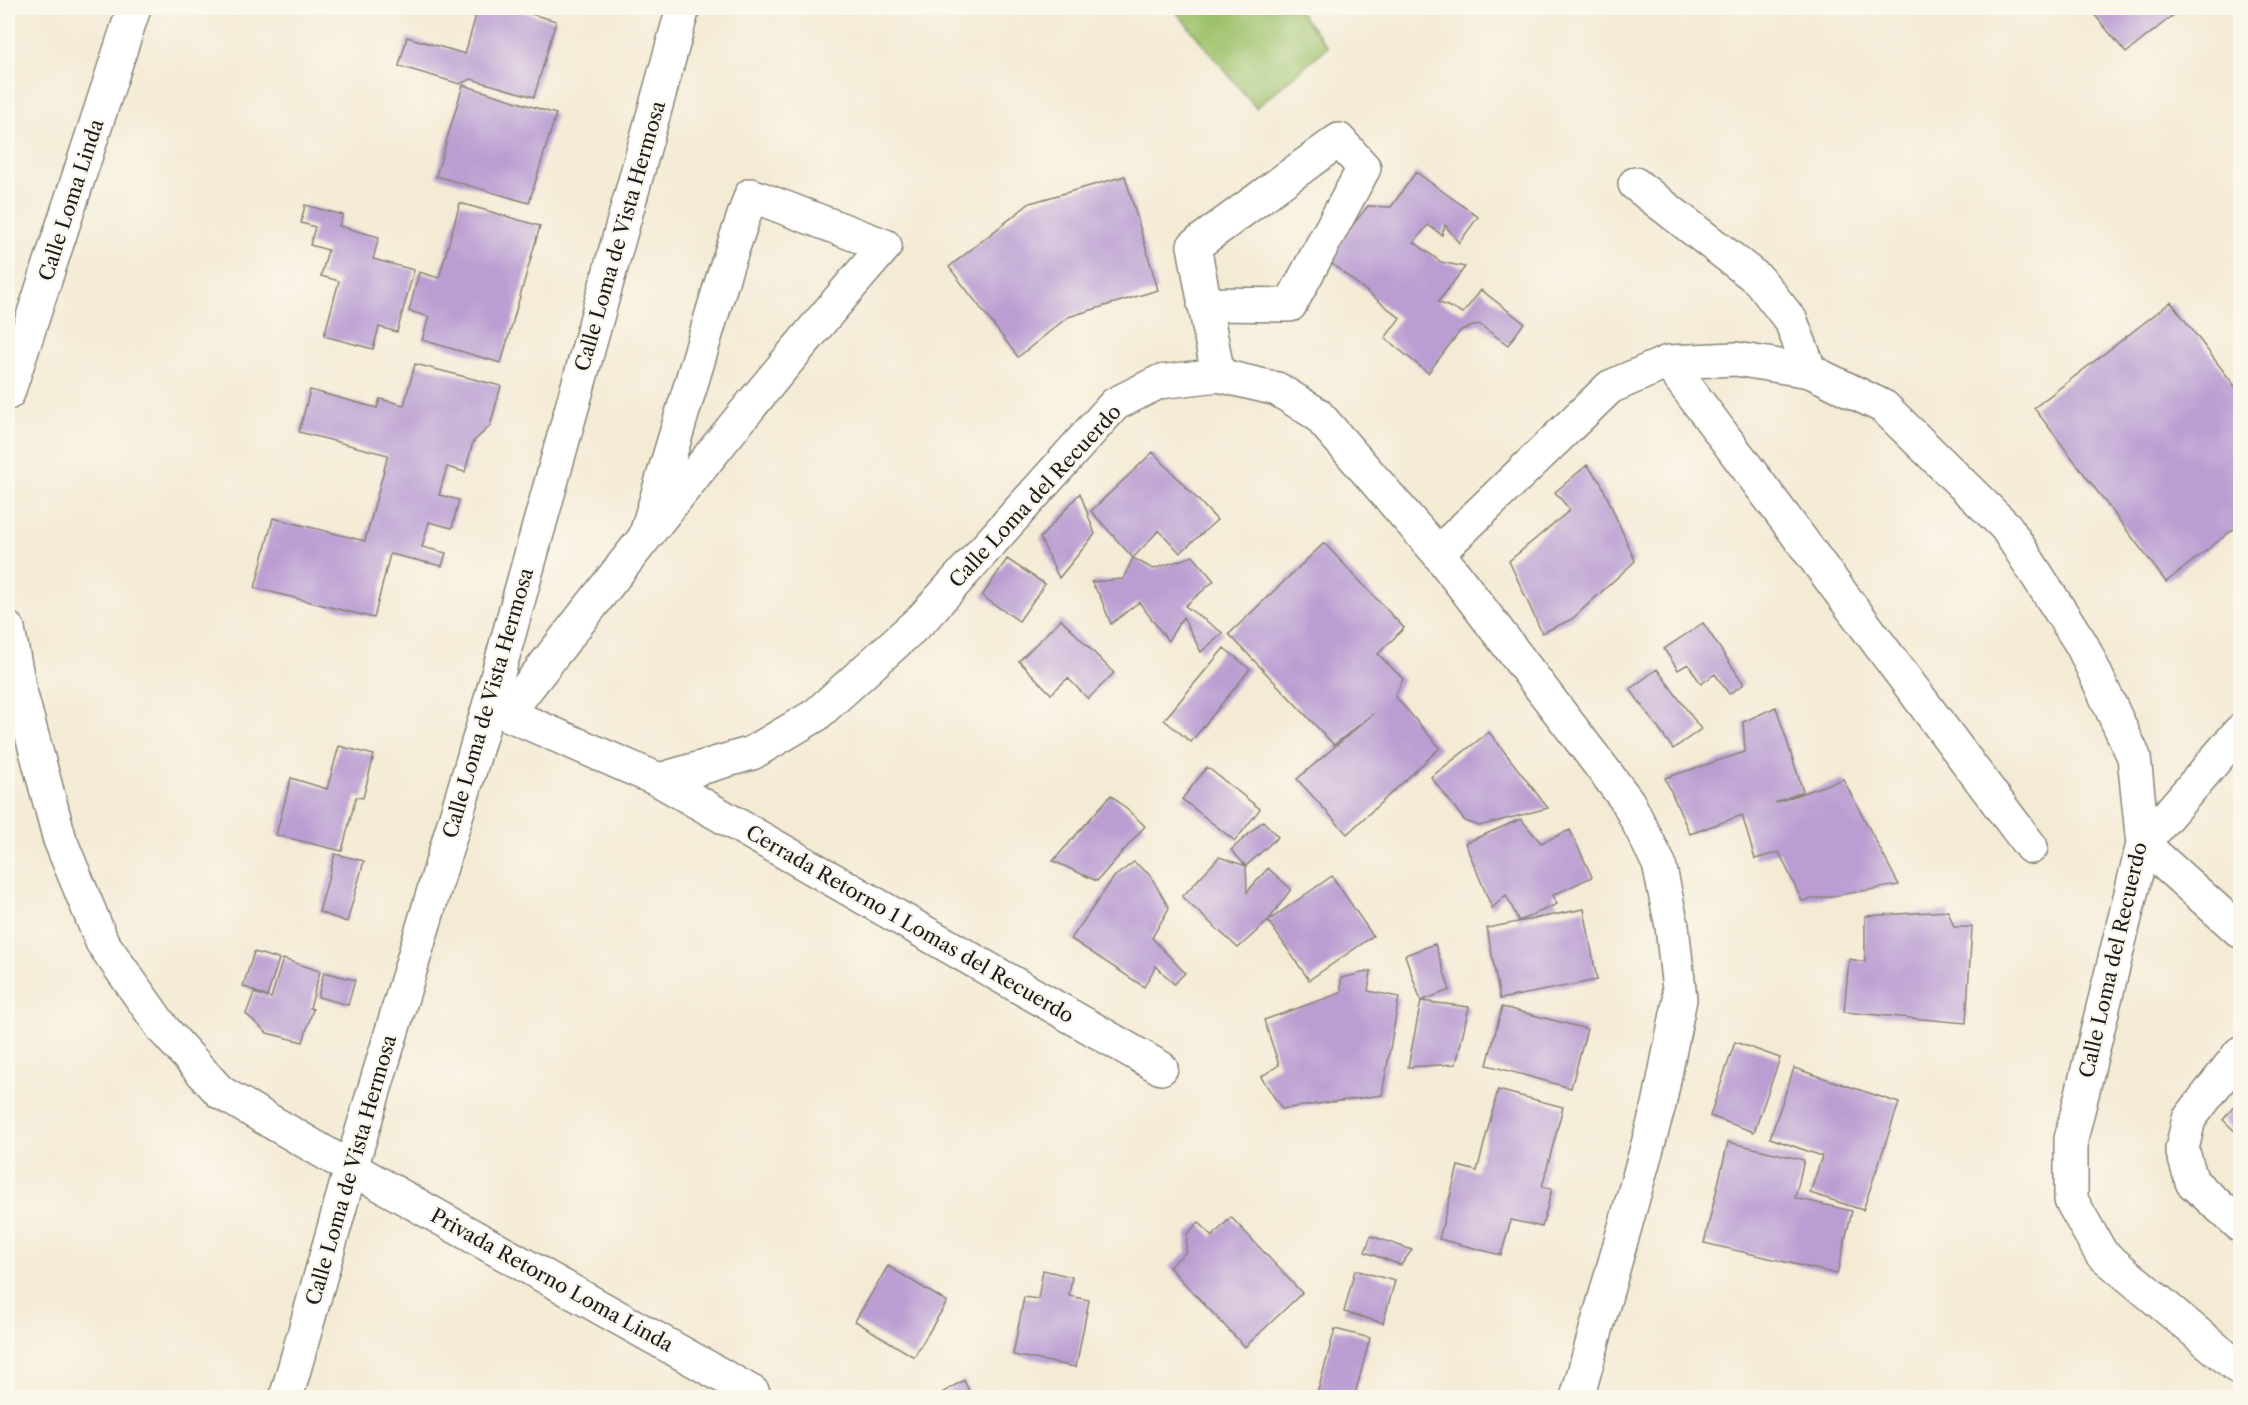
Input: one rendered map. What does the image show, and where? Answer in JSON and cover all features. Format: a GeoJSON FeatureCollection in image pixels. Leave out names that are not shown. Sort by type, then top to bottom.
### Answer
{"type":"FeatureCollection","features":[{"type":"Feature","properties":{"kind":"street","name":"Calle Loma Linda"},"geometry":{"type":"LineString","coordinates":[[8,393],[134,8]]}},
{"type":"Feature","properties":{"kind":"street","name":"Calle Loma de Vista Hermosa"},"geometry":{"type":"LineString","coordinates":[[286,1398],[351,1168],[498,710],[683,8]]}},
{"type":"Feature","properties":{"kind":"street"},"geometry":{"type":"LineString","coordinates":[[1204,304],[1290,305],[1364,168],[1339,140],[1194,246],[1204,304],[1218,375]]}},
{"type":"Feature","properties":{"kind":"street"},"geometry":{"type":"LineString","coordinates":[[1635,184],[1759,280],[1791,321],[1810,371]]}},
{"type":"Feature","properties":{"kind":"street"},"geometry":{"type":"LineString","coordinates":[[646,534],[725,271],[752,195],[885,246],[820,321],[646,534],[498,710],[659,780]]}},
{"type":"Feature","properties":{"kind":"street","name":"Calle Loma del Recuerdo"},"geometry":{"type":"LineString","coordinates":[[659,780],[752,753],[816,715],[923,618],[1115,404],[1159,382],[1218,375],[1277,389],[1317,414],[1438,553],[1610,387],[1668,362],[1736,359],[1810,371],[1884,407],[2006,527],[2082,645],[2134,757],[2144,844],[2071,1139],[2071,1200],[2101,1253],[2241,1369]]}},
{"type":"Feature","properties":{"kind":"street"},"geometry":{"type":"LineString","coordinates":[[1668,362],[2031,846]]}},
{"type":"Feature","properties":{"kind":"street"},"geometry":{"type":"LineString","coordinates":[[1438,553],[1628,802],[1659,864],[1672,926],[1680,999],[1661,1094],[1577,1398]]}},
{"type":"Feature","properties":{"kind":"street"},"geometry":{"type":"LineString","coordinates":[[8,629],[20,691],[60,840],[102,942],[164,1030],[220,1092],[351,1168]]}},
{"type":"Feature","properties":{"kind":"street"},"geometry":{"type":"LineString","coordinates":[[2239,927],[2144,844],[2241,732]]}},
{"type":"Feature","properties":{"kind":"street","name":"Cerrada Retorno 1 Lomas del Recuerdo"},"geometry":{"type":"LineString","coordinates":[[659,780],[1161,1068]]}},
{"type":"Feature","properties":{"kind":"street"},"geometry":{"type":"LineString","coordinates":[[2241,1053],[2189,1119],[2181,1149],[2192,1182],[2241,1225]]}},
{"type":"Feature","properties":{"kind":"street","name":"Privada Retorno Loma Linda"},"geometry":{"type":"LineString","coordinates":[[351,1168],[753,1393]]}},
{"type":"Feature","properties":{"kind":"green space"},"geometry":{"type":"Polygon","coordinates":[[[1173,8],[1296,8],[1328,47],[1256,108],[1173,8]]]}},
{"type":"Feature","properties":{"kind":"building"},"geometry":{"type":"Polygon","coordinates":[[[478,8],[510,8],[556,21],[534,97],[471,79],[460,84],[399,66],[407,37],[465,54],[478,8]]]}},
{"type":"Feature","properties":{"kind":"building"},"geometry":{"type":"Polygon","coordinates":[[[2089,8],[2182,8],[2126,53],[2089,8]]]}},
{"type":"Feature","properties":{"kind":"building"},"geometry":{"type":"Polygon","coordinates":[[[463,85],[556,114],[529,203],[436,176],[463,85]]]}},
{"type":"Feature","properties":{"kind":"building"},"geometry":{"type":"Polygon","coordinates":[[[1416,172],[1478,217],[1459,243],[1445,225],[1442,235],[1428,225],[1414,242],[1441,262],[1465,267],[1438,302],[1463,313],[1481,290],[1524,323],[1508,345],[1479,324],[1461,330],[1428,373],[1385,338],[1400,318],[1326,259],[1368,206],[1391,207],[1416,172]]]}},
{"type":"Feature","properties":{"kind":"building"},"geometry":{"type":"Polygon","coordinates":[[[1125,176],[1158,290],[1068,317],[1018,357],[949,267],[1030,203],[1125,176]]]}},
{"type":"Feature","properties":{"kind":"building"},"geometry":{"type":"Polygon","coordinates":[[[460,203],[540,226],[501,363],[422,340],[429,317],[409,311],[419,272],[439,278],[460,203]]]}},
{"type":"Feature","properties":{"kind":"building"},"geometry":{"type":"Polygon","coordinates":[[[305,205],[343,215],[339,226],[379,237],[373,259],[414,270],[397,332],[379,327],[373,349],[324,336],[339,281],[321,276],[328,250],[310,245],[315,227],[301,223],[305,205]]]}},
{"type":"Feature","properties":{"kind":"building"},"geometry":{"type":"Polygon","coordinates":[[[2171,302],[2240,393],[2240,524],[2166,582],[2034,408],[2171,302]]]}},
{"type":"Feature","properties":{"kind":"building"},"geometry":{"type":"Polygon","coordinates":[[[415,364],[501,386],[490,426],[473,442],[465,472],[447,467],[439,495],[459,500],[452,528],[429,522],[422,547],[446,553],[442,566],[390,554],[374,618],[255,588],[273,518],[365,541],[388,455],[299,432],[310,390],[377,408],[380,399],[404,405],[415,364]]]}},
{"type":"Feature","properties":{"kind":"building"},"geometry":{"type":"Polygon","coordinates":[[[1153,452],[1217,520],[1180,553],[1159,530],[1133,558],[1091,511],[1153,452]]]}},
{"type":"Feature","properties":{"kind":"building"},"geometry":{"type":"Polygon","coordinates":[[[1587,465],[1601,483],[1635,561],[1572,619],[1542,633],[1509,561],[1570,510],[1555,492],[1587,465]]]}},
{"type":"Feature","properties":{"kind":"building"},"geometry":{"type":"Polygon","coordinates":[[[1080,493],[1095,534],[1059,578],[1040,538],[1080,493]]]}},
{"type":"Feature","properties":{"kind":"building"},"geometry":{"type":"Polygon","coordinates":[[[1324,543],[1404,628],[1378,654],[1403,679],[1395,696],[1440,748],[1347,834],[1297,779],[1373,714],[1334,745],[1229,634],[1324,543]]]}},
{"type":"Feature","properties":{"kind":"building"},"geometry":{"type":"Polygon","coordinates":[[[1193,556],[1214,581],[1185,606],[1223,633],[1201,652],[1183,617],[1168,641],[1139,602],[1111,624],[1100,596],[1091,582],[1123,579],[1133,558],[1153,569],[1193,556]]]}},
{"type":"Feature","properties":{"kind":"building"},"geometry":{"type":"Polygon","coordinates":[[[1007,559],[1045,584],[1019,621],[982,596],[1007,559]]]}},
{"type":"Feature","properties":{"kind":"building"},"geometry":{"type":"Polygon","coordinates":[[[1061,619],[1114,673],[1088,699],[1068,678],[1051,694],[1019,661],[1061,619]]]}},
{"type":"Feature","properties":{"kind":"building"},"geometry":{"type":"Polygon","coordinates":[[[1703,623],[1744,684],[1729,694],[1715,674],[1701,684],[1688,664],[1678,670],[1664,649],[1703,623]]]}},
{"type":"Feature","properties":{"kind":"building"},"geometry":{"type":"Polygon","coordinates":[[[1224,648],[1250,669],[1191,742],[1164,720],[1224,648]]]}},
{"type":"Feature","properties":{"kind":"building"},"geometry":{"type":"Polygon","coordinates":[[[1657,669],[1701,729],[1673,749],[1630,689],[1657,669]]]}},
{"type":"Feature","properties":{"kind":"building"},"geometry":{"type":"Polygon","coordinates":[[[1776,707],[1803,791],[1775,803],[1843,779],[1899,885],[1802,901],[1779,852],[1755,859],[1742,815],[1690,834],[1665,778],[1745,752],[1743,722],[1776,707]]]}},
{"type":"Feature","properties":{"kind":"building"},"geometry":{"type":"Polygon","coordinates":[[[1489,732],[1548,808],[1479,826],[1465,821],[1431,777],[1489,732]]]}},
{"type":"Feature","properties":{"kind":"building"},"geometry":{"type":"Polygon","coordinates":[[[339,746],[374,755],[363,798],[356,797],[342,851],[276,835],[291,778],[327,789],[339,746]]]}},
{"type":"Feature","properties":{"kind":"building"},"geometry":{"type":"Polygon","coordinates":[[[1207,767],[1260,809],[1235,841],[1182,799],[1207,767]]]}},
{"type":"Feature","properties":{"kind":"building"},"geometry":{"type":"Polygon","coordinates":[[[1111,795],[1145,826],[1097,881],[1053,861],[1111,795]]]}},
{"type":"Feature","properties":{"kind":"building"},"geometry":{"type":"Polygon","coordinates":[[[1521,819],[1541,843],[1570,830],[1592,877],[1553,895],[1557,904],[1519,921],[1506,895],[1492,908],[1465,843],[1521,819]]]}},
{"type":"Feature","properties":{"kind":"building"},"geometry":{"type":"Polygon","coordinates":[[[1263,821],[1278,837],[1246,866],[1231,850],[1263,821]]]}},
{"type":"Feature","properties":{"kind":"building"},"geometry":{"type":"Polygon","coordinates":[[[335,854],[364,861],[347,922],[319,912],[335,854]]]}},
{"type":"Feature","properties":{"kind":"building"},"geometry":{"type":"Polygon","coordinates":[[[1219,857],[1246,866],[1247,892],[1268,868],[1291,889],[1268,921],[1238,948],[1182,897],[1219,857]]]}},
{"type":"Feature","properties":{"kind":"building"},"geometry":{"type":"Polygon","coordinates":[[[1134,862],[1150,875],[1169,908],[1152,938],[1185,973],[1174,984],[1156,966],[1144,987],[1071,939],[1114,877],[1134,862]]]}},
{"type":"Feature","properties":{"kind":"building"},"geometry":{"type":"Polygon","coordinates":[[[1332,876],[1373,936],[1309,980],[1268,921],[1332,876]]]}},
{"type":"Feature","properties":{"kind":"building"},"geometry":{"type":"Polygon","coordinates":[[[1584,909],[1597,980],[1500,999],[1487,928],[1584,909]]]}},
{"type":"Feature","properties":{"kind":"building"},"geometry":{"type":"Polygon","coordinates":[[[1948,911],[1954,927],[1972,927],[1966,1023],[1844,1012],[1849,959],[1865,962],[1865,916],[1948,911]]]}},
{"type":"Feature","properties":{"kind":"building"},"geometry":{"type":"Polygon","coordinates":[[[1435,944],[1450,990],[1421,1001],[1405,955],[1435,944]]]}},
{"type":"Feature","properties":{"kind":"building"},"geometry":{"type":"Polygon","coordinates":[[[254,952],[279,959],[267,997],[243,986],[254,952]]]}},
{"type":"Feature","properties":{"kind":"building"},"geometry":{"type":"Polygon","coordinates":[[[283,959],[320,971],[310,1008],[313,1009],[303,1042],[267,1033],[246,1014],[254,993],[271,998],[283,959]]]}},
{"type":"Feature","properties":{"kind":"building"},"geometry":{"type":"Polygon","coordinates":[[[1371,971],[1368,991],[1399,997],[1382,1095],[1282,1109],[1261,1077],[1279,1065],[1264,1020],[1341,993],[1341,978],[1371,971]]]}},
{"type":"Feature","properties":{"kind":"building"},"geometry":{"type":"Polygon","coordinates":[[[324,972],[355,980],[348,1005],[318,997],[324,972]]]}},
{"type":"Feature","properties":{"kind":"building"},"geometry":{"type":"Polygon","coordinates":[[[1421,1001],[1469,1007],[1456,1064],[1408,1067],[1421,1001]]]}},
{"type":"Feature","properties":{"kind":"building"},"geometry":{"type":"Polygon","coordinates":[[[1502,1007],[1587,1029],[1571,1088],[1487,1065],[1502,1007]]]}},
{"type":"Feature","properties":{"kind":"building"},"geometry":{"type":"Polygon","coordinates":[[[1735,1042],[1780,1058],[1754,1132],[1710,1116],[1735,1042]]]}},
{"type":"Feature","properties":{"kind":"building"},"geometry":{"type":"Polygon","coordinates":[[[1794,1068],[1899,1103],[1863,1210],[1810,1193],[1822,1156],[1770,1138],[1794,1068]]]}},
{"type":"Feature","properties":{"kind":"building"},"geometry":{"type":"Polygon","coordinates":[[[1498,1090],[1563,1107],[1542,1187],[1552,1189],[1542,1227],[1511,1220],[1501,1255],[1439,1239],[1458,1166],[1477,1171],[1498,1090]]]}},
{"type":"Feature","properties":{"kind":"building"},"geometry":{"type":"Polygon","coordinates":[[[2240,1099],[2240,1136],[2223,1120],[2240,1099]]]}},
{"type":"Feature","properties":{"kind":"building"},"geometry":{"type":"Polygon","coordinates":[[[1728,1142],[1804,1160],[1795,1198],[1852,1211],[1837,1274],[1704,1243],[1728,1142]]]}},
{"type":"Feature","properties":{"kind":"building"},"geometry":{"type":"Polygon","coordinates":[[[1231,1217],[1302,1293],[1245,1347],[1169,1267],[1186,1252],[1187,1234],[1199,1222],[1212,1237],[1231,1217]]]}},
{"type":"Feature","properties":{"kind":"building"},"geometry":{"type":"Polygon","coordinates":[[[1371,1236],[1412,1250],[1401,1265],[1365,1252],[1371,1236]]]}},
{"type":"Feature","properties":{"kind":"building"},"geometry":{"type":"Polygon","coordinates":[[[888,1266],[947,1302],[914,1357],[855,1321],[888,1266]]]}},
{"type":"Feature","properties":{"kind":"building"},"geometry":{"type":"Polygon","coordinates":[[[1043,1270],[1072,1277],[1069,1296],[1089,1300],[1076,1367],[1013,1355],[1024,1297],[1038,1299],[1043,1270]]]}},
{"type":"Feature","properties":{"kind":"building"},"geometry":{"type":"Polygon","coordinates":[[[1355,1270],[1395,1281],[1383,1323],[1344,1312],[1355,1270]]]}},
{"type":"Feature","properties":{"kind":"building"},"geometry":{"type":"Polygon","coordinates":[[[1335,1329],[1370,1338],[1354,1398],[1328,1398],[1317,1394],[1335,1329]]]}},
{"type":"Feature","properties":{"kind":"building"},"geometry":{"type":"Polygon","coordinates":[[[964,1380],[972,1398],[933,1398],[964,1380]]]}}]}
